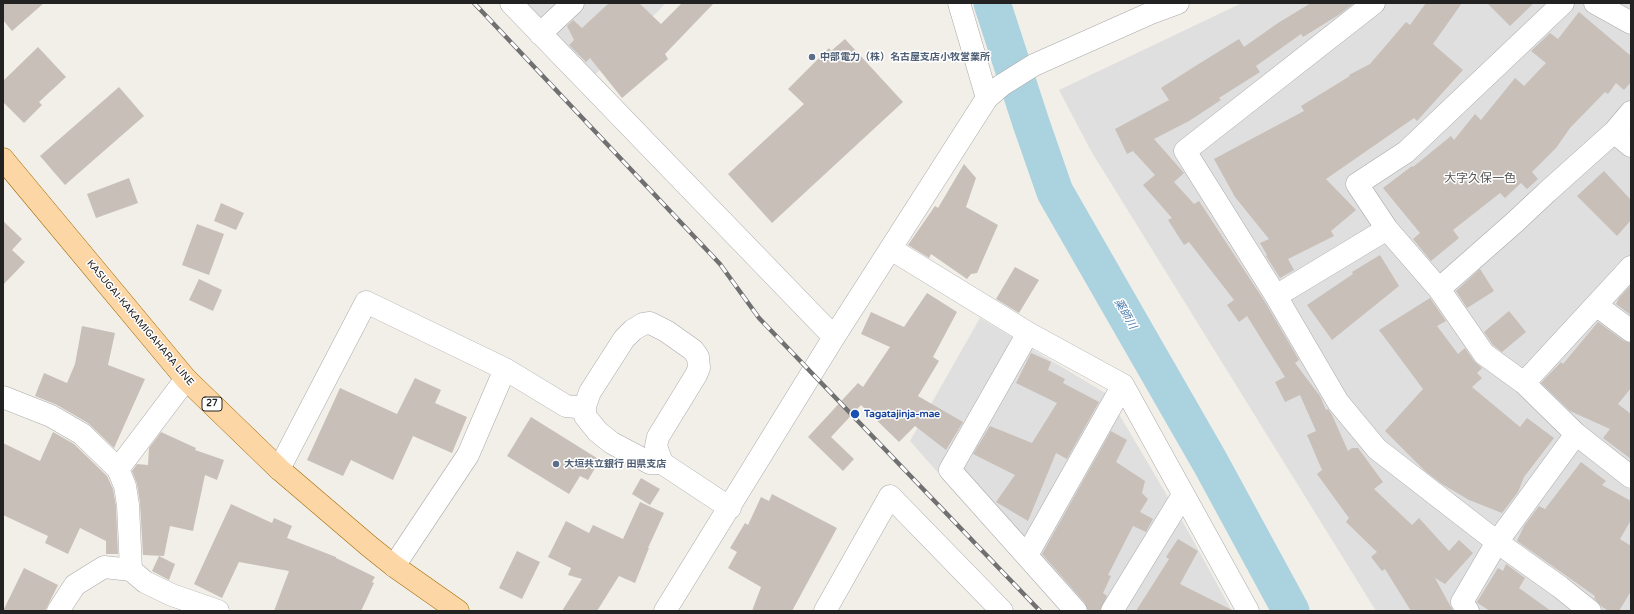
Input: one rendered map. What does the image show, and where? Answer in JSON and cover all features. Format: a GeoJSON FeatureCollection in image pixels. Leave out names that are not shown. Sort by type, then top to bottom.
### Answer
{"type":"FeatureCollection","features":[{"type":"Feature","properties":{"kind":"main road","name":"KASUGAI-KAKAMIGAHARA LINE"},"geometry":{"type":"LineString","coordinates":[[3,159],[186,379],[279,469],[394,566],[458,611]]}},
{"type":"Feature","properties":{"kind":"street"},"geometry":{"type":"LineString","coordinates":[[511,3],[834,337]]}},
{"type":"Feature","properties":{"kind":"street"},"geometry":{"type":"LineString","coordinates":[[540,34],[573,3]]}},
{"type":"Feature","properties":{"kind":"street"},"geometry":{"type":"LineString","coordinates":[[958,3],[987,98]]}},
{"type":"Feature","properties":{"kind":"street"},"geometry":{"type":"LineString","coordinates":[[665,611],[730,508],[834,337],[987,98],[1002,86],[1034,65],[1178,3]]}},
{"type":"Feature","properties":{"kind":"street"},"geometry":{"type":"LineString","coordinates":[[1374,3],[1185,151],[1276,296],[1338,402],[1377,449],[1497,542],[1560,587],[1590,611]]}},
{"type":"Feature","properties":{"kind":"street"},"geometry":{"type":"LineString","coordinates":[[1563,3],[1406,152],[1357,184],[1387,229],[1439,289],[1484,354],[1524,383],[1576,434],[1631,477]]}},
{"type":"Feature","properties":{"kind":"street"},"geometry":{"type":"LineString","coordinates":[[1595,3],[1631,23]]}},
{"type":"Feature","properties":{"kind":"street"},"geometry":{"type":"LineString","coordinates":[[1439,289],[1614,132],[1631,112]]}},
{"type":"Feature","properties":{"kind":"street"},"geometry":{"type":"LineString","coordinates":[[1614,132],[1631,146]]}},
{"type":"Feature","properties":{"kind":"street"},"geometry":{"type":"LineString","coordinates":[[1276,296],[1387,229]]}},
{"type":"Feature","properties":{"kind":"street"},"geometry":{"type":"LineString","coordinates":[[891,249],[1028,332],[1123,385],[1244,608]]}},
{"type":"Feature","properties":{"kind":"street"},"geometry":{"type":"LineString","coordinates":[[1524,383],[1631,267]]}},
{"type":"Feature","properties":{"kind":"street"},"geometry":{"type":"LineString","coordinates":[[279,469],[366,302],[505,369],[566,406],[576,408],[585,406]]}},
{"type":"Feature","properties":{"kind":"street"},"geometry":{"type":"LineString","coordinates":[[1596,305],[1631,331]]}},
{"type":"Feature","properties":{"kind":"street"},"geometry":{"type":"LineString","coordinates":[[662,463],[650,464],[612,443],[598,432],[585,416],[585,406],[590,392],[624,339],[633,330],[643,324],[650,323],[661,328],[693,350],[698,357],[699,368],[658,437],[656,446],[662,463],[730,508]]}},
{"type":"Feature","properties":{"kind":"street"},"geometry":{"type":"LineString","coordinates":[[1028,332],[950,470],[1076,611]]}},
{"type":"Feature","properties":{"kind":"street"},"geometry":{"type":"LineString","coordinates":[[394,566],[468,455],[505,369]]}},
{"type":"Feature","properties":{"kind":"street"},"geometry":{"type":"LineString","coordinates":[[118,469],[186,379]]}},
{"type":"Feature","properties":{"kind":"street"},"geometry":{"type":"LineString","coordinates":[[1027,556],[1123,385]]}},
{"type":"Feature","properties":{"kind":"street"},"geometry":{"type":"LineString","coordinates":[[3,397],[51,416],[82,434],[118,469],[125,486],[128,505],[131,570]]}},
{"type":"Feature","properties":{"kind":"street"},"geometry":{"type":"LineString","coordinates":[[1468,611],[1462,602],[1497,542],[1576,434]]}},
{"type":"Feature","properties":{"kind":"street"},"geometry":{"type":"LineString","coordinates":[[1112,611],[1183,495]]}},
{"type":"Feature","properties":{"kind":"street"},"geometry":{"type":"LineString","coordinates":[[825,611],[890,496],[1002,611]]}},
{"type":"Feature","properties":{"kind":"street"},"geometry":{"type":"LineString","coordinates":[[58,611],[75,585],[104,567],[131,570],[146,582],[172,595],[218,611]]}},
{"type":"Feature","properties":{"kind":"shaded area"},"geometry":{"type":"Polygon","coordinates":[[[511,3],[666,3],[587,83],[511,3]]]}},
{"type":"Feature","properties":{"kind":"shaded area"},"geometry":{"type":"Polygon","coordinates":[[[1242,3],[1631,3],[1631,611],[1376,611],[1091,151],[1059,90],[1242,3]]]}},
{"type":"Feature","properties":{"kind":"shaded area"},"geometry":{"type":"Polygon","coordinates":[[[980,318],[1107,394],[1184,524],[1232,611],[1060,611],[910,441],[980,318]]]}},
{"type":"Feature","properties":{"kind":"building"},"geometry":{"type":"Polygon","coordinates":[[[3,3],[44,3],[12,31],[3,20],[3,3]]]}},
{"type":"Feature","properties":{"kind":"building"},"geometry":{"type":"Polygon","coordinates":[[[609,3],[639,3],[661,24],[682,3],[714,3],[665,54],[668,59],[622,98],[590,58],[586,62],[569,45],[574,40],[567,26],[573,20],[582,28],[609,3]]]}},
{"type":"Feature","properties":{"kind":"building"},"geometry":{"type":"Polygon","coordinates":[[[1311,3],[1354,3],[1340,14],[1303,37],[1301,34],[1256,66],[1260,72],[1219,98],[1221,100],[1189,121],[1154,139],[1184,173],[1174,182],[1194,204],[1199,201],[1265,302],[1299,360],[1295,363],[1320,396],[1326,410],[1328,409],[1332,415],[1348,451],[1352,448],[1358,448],[1383,482],[1374,489],[1412,525],[1419,518],[1449,551],[1459,540],[1473,553],[1445,584],[1435,578],[1453,611],[1411,611],[1385,569],[1382,571],[1371,557],[1377,552],[1346,522],[1349,518],[1317,474],[1322,470],[1307,435],[1316,431],[1300,395],[1285,402],[1275,382],[1285,377],[1247,316],[1239,322],[1227,305],[1234,300],[1189,242],[1184,245],[1168,220],[1172,218],[1143,185],[1155,175],[1133,151],[1127,154],[1115,129],[1169,100],[1161,88],[1239,39],[1244,47],[1278,23],[1311,3]]]}},
{"type":"Feature","properties":{"kind":"building"},"geometry":{"type":"Polygon","coordinates":[[[1426,3],[1462,3],[1433,44],[1463,70],[1417,121],[1414,118],[1326,179],[1356,210],[1331,231],[1334,236],[1288,259],[1294,270],[1280,278],[1266,256],[1267,255],[1260,243],[1269,239],[1235,197],[1214,159],[1304,111],[1301,106],[1350,76],[1349,75],[1370,64],[1406,22],[1410,25],[1426,3]]]}},
{"type":"Feature","properties":{"kind":"building"},"geometry":{"type":"Polygon","coordinates":[[[1487,3],[1534,3],[1510,26],[1487,3]]]}},
{"type":"Feature","properties":{"kind":"building"},"geometry":{"type":"Polygon","coordinates":[[[1579,12],[1631,56],[1631,82],[1624,90],[1616,83],[1608,94],[1605,92],[1570,128],[1556,148],[1532,172],[1538,179],[1527,189],[1521,183],[1505,198],[1500,193],[1453,230],[1459,238],[1431,261],[1413,239],[1420,233],[1383,188],[1412,166],[1413,167],[1451,136],[1454,140],[1475,114],[1481,120],[1515,78],[1524,86],[1546,63],[1531,51],[1550,33],[1558,39],[1579,12]]]}},
{"type":"Feature","properties":{"kind":"building"},"geometry":{"type":"Polygon","coordinates":[[[845,39],[903,102],[772,223],[728,174],[804,104],[788,89],[829,48],[831,51],[845,39]]]}},
{"type":"Feature","properties":{"kind":"building"},"geometry":{"type":"Polygon","coordinates":[[[38,47],[66,77],[39,102],[42,105],[24,123],[3,102],[3,81],[38,47]]]}},
{"type":"Feature","properties":{"kind":"building"},"geometry":{"type":"Polygon","coordinates":[[[119,87],[144,116],[65,185],[40,156],[119,87]]]}},
{"type":"Feature","properties":{"kind":"building"},"geometry":{"type":"Polygon","coordinates":[[[964,164],[976,178],[966,207],[998,225],[977,273],[971,274],[967,279],[931,254],[929,258],[908,245],[935,206],[938,208],[964,164]]]}},
{"type":"Feature","properties":{"kind":"building"},"geometry":{"type":"Polygon","coordinates":[[[1604,171],[1631,200],[1631,220],[1617,236],[1577,196],[1604,171]]]}},
{"type":"Feature","properties":{"kind":"building"},"geometry":{"type":"Polygon","coordinates":[[[129,178],[138,203],[96,218],[87,194],[129,178]]]}},
{"type":"Feature","properties":{"kind":"building"},"geometry":{"type":"Polygon","coordinates":[[[221,203],[244,213],[236,230],[214,221],[221,203]]]}},
{"type":"Feature","properties":{"kind":"building"},"geometry":{"type":"Polygon","coordinates":[[[3,221],[22,239],[12,250],[25,262],[3,285],[3,221]]]}},
{"type":"Feature","properties":{"kind":"building"},"geometry":{"type":"Polygon","coordinates":[[[197,224],[224,234],[209,275],[182,265],[197,224]]]}},
{"type":"Feature","properties":{"kind":"building"},"geometry":{"type":"Polygon","coordinates":[[[1380,255],[1399,286],[1332,340],[1307,305],[1353,274],[1352,272],[1380,255]]]}},
{"type":"Feature","properties":{"kind":"building"},"geometry":{"type":"Polygon","coordinates":[[[1015,267],[1039,280],[1019,313],[996,299],[1015,267]]]}},
{"type":"Feature","properties":{"kind":"building"},"geometry":{"type":"Polygon","coordinates":[[[1480,269],[1494,291],[1467,308],[1456,291],[1480,269]]]}},
{"type":"Feature","properties":{"kind":"building"},"geometry":{"type":"Polygon","coordinates":[[[199,279],[222,290],[213,311],[189,300],[199,279]]]}},
{"type":"Feature","properties":{"kind":"building"},"geometry":{"type":"Polygon","coordinates":[[[1631,285],[1631,315],[1616,304],[1619,298],[1631,285]]]}},
{"type":"Feature","properties":{"kind":"building"},"geometry":{"type":"Polygon","coordinates":[[[927,293],[957,312],[933,357],[939,361],[918,396],[963,422],[946,450],[915,426],[899,442],[861,405],[831,437],[854,459],[843,471],[808,437],[858,383],[863,387],[890,347],[861,334],[871,312],[904,327],[927,293]]]}},
{"type":"Feature","properties":{"kind":"building"},"geometry":{"type":"Polygon","coordinates":[[[1430,298],[1446,321],[1437,326],[1458,354],[1465,348],[1474,361],[1482,368],[1477,373],[1482,378],[1472,387],[1520,427],[1527,418],[1554,438],[1524,477],[1518,492],[1502,513],[1469,500],[1442,484],[1425,471],[1385,431],[1423,389],[1379,330],[1430,298]]]}},
{"type":"Feature","properties":{"kind":"building"},"geometry":{"type":"Polygon","coordinates":[[[1509,311],[1526,332],[1502,352],[1493,345],[1484,332],[1509,311]]]}},
{"type":"Feature","properties":{"kind":"building"},"geometry":{"type":"Polygon","coordinates":[[[1598,322],[1624,341],[1631,343],[1631,388],[1618,404],[1631,414],[1631,459],[1603,438],[1610,429],[1570,411],[1541,383],[1561,362],[1563,364],[1598,322]]]}},
{"type":"Feature","properties":{"kind":"building"},"geometry":{"type":"Polygon","coordinates":[[[82,326],[115,333],[108,365],[145,379],[114,448],[88,423],[57,405],[35,396],[44,373],[67,383],[75,364],[82,326]]]}},
{"type":"Feature","properties":{"kind":"building"},"geometry":{"type":"Polygon","coordinates":[[[1031,353],[1051,362],[1048,370],[1065,379],[1063,383],[1099,402],[1067,459],[1056,453],[1028,521],[996,502],[1015,475],[973,454],[990,426],[1032,443],[1057,403],[1016,383],[1031,353]]]}},
{"type":"Feature","properties":{"kind":"building"},"geometry":{"type":"Polygon","coordinates":[[[415,378],[441,390],[435,403],[467,417],[452,453],[413,436],[393,480],[351,460],[343,476],[307,460],[340,388],[397,414],[415,378]]]}},
{"type":"Feature","properties":{"kind":"building"},"geometry":{"type":"Polygon","coordinates":[[[531,417],[600,460],[588,480],[580,476],[569,494],[507,456],[531,417]]]}},
{"type":"Feature","properties":{"kind":"building"},"geometry":{"type":"Polygon","coordinates":[[[1111,431],[1127,440],[1116,462],[1145,481],[1142,493],[1148,499],[1140,512],[1153,519],[1146,532],[1133,526],[1108,575],[1111,576],[1103,593],[1107,596],[1100,611],[1088,611],[1085,603],[1042,554],[1111,431]]]}},
{"type":"Feature","properties":{"kind":"building"},"geometry":{"type":"Polygon","coordinates":[[[53,432],[74,444],[107,476],[113,489],[116,506],[118,554],[106,554],[106,541],[80,528],[68,554],[45,543],[48,536],[3,515],[3,443],[40,461],[53,432]]]}},
{"type":"Feature","properties":{"kind":"building"},"geometry":{"type":"Polygon","coordinates":[[[161,432],[196,448],[195,450],[224,460],[217,480],[205,475],[193,531],[170,526],[164,556],[143,555],[140,503],[137,484],[132,471],[137,464],[148,465],[149,448],[161,432]]]}},
{"type":"Feature","properties":{"kind":"building"},"geometry":{"type":"Polygon","coordinates":[[[1581,462],[1606,481],[1602,485],[1631,501],[1631,520],[1620,539],[1631,546],[1631,591],[1619,611],[1609,611],[1602,607],[1594,598],[1595,596],[1517,541],[1524,526],[1539,506],[1545,509],[1581,462]]]}},
{"type":"Feature","properties":{"kind":"building"},"geometry":{"type":"Polygon","coordinates":[[[641,478],[660,489],[650,505],[632,494],[641,478]]]}},
{"type":"Feature","properties":{"kind":"building"},"geometry":{"type":"Polygon","coordinates":[[[772,494],[837,528],[792,611],[752,611],[761,587],[728,568],[737,552],[730,548],[745,523],[748,525],[761,497],[769,501],[772,494]]]}},
{"type":"Feature","properties":{"kind":"building"},"geometry":{"type":"Polygon","coordinates":[[[640,502],[664,513],[648,548],[635,583],[619,576],[597,611],[562,611],[582,579],[568,575],[571,568],[548,557],[566,521],[589,533],[593,525],[623,539],[640,502]]]}},
{"type":"Feature","properties":{"kind":"building"},"geometry":{"type":"Polygon","coordinates":[[[231,504],[272,523],[274,518],[292,526],[287,538],[336,557],[375,577],[372,582],[374,583],[361,611],[274,611],[289,571],[239,562],[222,598],[194,584],[231,504]]]}},
{"type":"Feature","properties":{"kind":"building"},"geometry":{"type":"Polygon","coordinates":[[[1178,539],[1198,551],[1180,584],[1234,611],[1136,611],[1169,559],[1166,557],[1178,539]]]}},
{"type":"Feature","properties":{"kind":"building"},"geometry":{"type":"Polygon","coordinates":[[[517,551],[540,562],[522,599],[499,588],[517,551]]]}},
{"type":"Feature","properties":{"kind":"building"},"geometry":{"type":"Polygon","coordinates":[[[159,556],[175,564],[169,580],[152,571],[159,556]]]}},
{"type":"Feature","properties":{"kind":"building"},"geometry":{"type":"Polygon","coordinates":[[[1506,564],[1525,578],[1519,588],[1551,611],[1490,611],[1477,602],[1498,568],[1503,571],[1506,564]]]}},
{"type":"Feature","properties":{"kind":"building"},"geometry":{"type":"Polygon","coordinates":[[[24,568],[58,585],[45,611],[3,611],[24,568]]]}},
{"type":"Feature","properties":{"kind":"waterway","name":"薬師川"},"geometry":{"type":"LineString","coordinates":[[992,3],[1055,192],[1210,462],[1291,611]]}},
{"type":"Feature","properties":{"kind":"railway"},"geometry":{"type":"LineString","coordinates":[[474,3],[720,264],[759,318],[1040,611]]}},
{"type":"Feature","properties":{"kind":"place","name":"中部電力（株）名古屋支店小牧営業所"},"geometry":{"type":"Point","coordinates":[812,57]}},
{"type":"Feature","properties":{"kind":"place","name":"Tagatajinja-mae"},"geometry":{"type":"Point","coordinates":[855,414]}},
{"type":"Feature","properties":{"kind":"place","name":"大垣共立銀行 田県支店"},"geometry":{"type":"Point","coordinates":[556,464]}},
{"type":"Feature","properties":{"kind":"district","name":"大字久保一色"},"geometry":{"type":"Point","coordinates":[1480,179]}}]}
